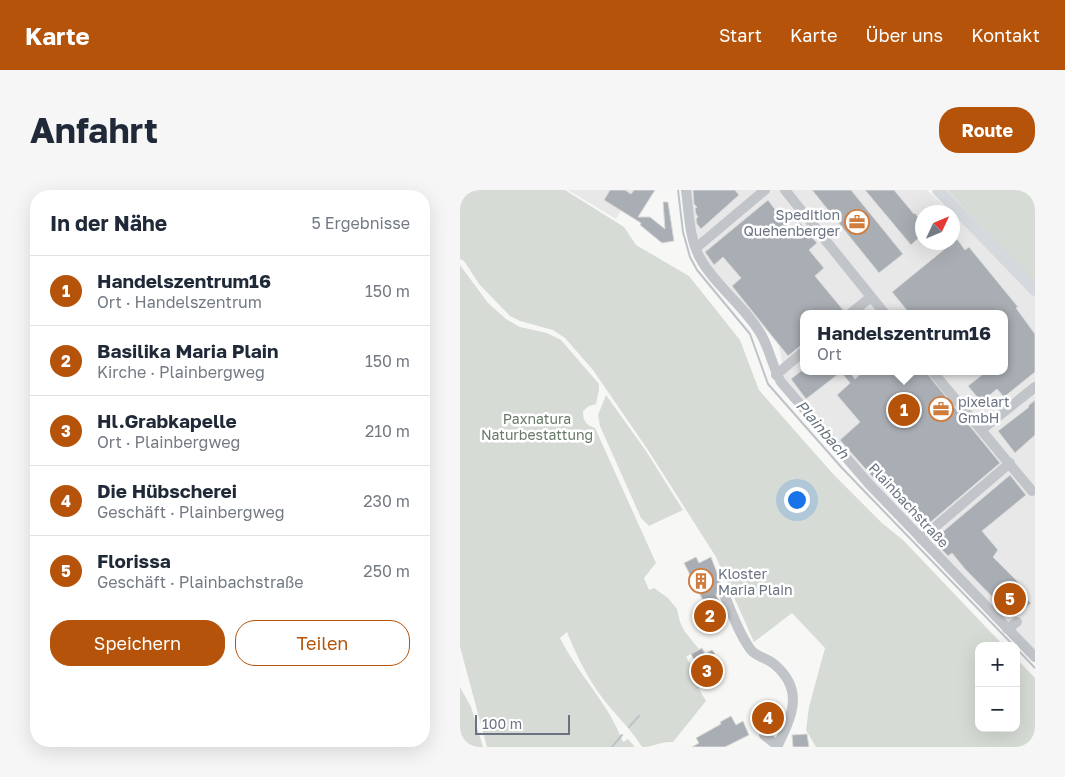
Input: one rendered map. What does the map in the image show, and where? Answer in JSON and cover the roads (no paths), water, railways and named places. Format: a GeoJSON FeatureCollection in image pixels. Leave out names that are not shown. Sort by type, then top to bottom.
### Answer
{"type":"FeatureCollection","features":[{"type":"Feature","properties":{"kind":"main road"},"geometry":{"type":"LineString","coordinates":[[938,190],[1035,290]]}},
{"type":"Feature","properties":{"kind":"street","name":"Plainbachstraße"},"geometry":{"type":"LineString","coordinates":[[686,190],[690,225],[699,257],[712,276],[762,336],[776,375],[869,484],[1035,657]]}},
{"type":"Feature","properties":{"kind":"street"},"geometry":{"type":"LineString","coordinates":[[696,248],[765,190]]}},
{"type":"Feature","properties":{"kind":"street"},"geometry":{"type":"LineString","coordinates":[[785,190],[881,310]]}},
{"type":"Feature","properties":{"kind":"street"},"geometry":{"type":"LineString","coordinates":[[855,310],[871,297]]}},
{"type":"Feature","properties":{"kind":"street"},"geometry":{"type":"LineString","coordinates":[[776,375],[800,354]]}},
{"type":"Feature","properties":{"kind":"street"},"geometry":{"type":"LineString","coordinates":[[935,375],[1032,490]]}},
{"type":"Feature","properties":{"kind":"street"},"geometry":{"type":"LineString","coordinates":[[981,430],[1035,387]]}},
{"type":"Feature","properties":{"kind":"street"},"geometry":{"type":"LineString","coordinates":[[921,539],[1010,463]]}},
{"type":"Feature","properties":{"kind":"street"},"geometry":{"type":"LineString","coordinates":[[724,594],[734,619],[752,652],[767,658],[774,664],[786,677],[791,690],[792,712],[777,747],[764,735]]}},
{"type":"Feature","properties":{"kind":"street"},"geometry":{"type":"LineString","coordinates":[[1007,629],[1017,622]]}},
{"type":"Feature","properties":{"kind":"waterway","name":"Plainbach"},"geometry":{"type":"LineString","coordinates":[[678,190],[683,232],[690,257],[697,270],[750,334],[768,384],[842,468],[1010,642]]}},
{"type":"Feature","properties":{"kind":"waterway","name":"Plainbach"},"geometry":{"type":"LineString","coordinates":[[1020,652],[1035,668]]}},
{"type":"Feature","properties":{"kind":"waterway"},"geometry":{"type":"LineString","coordinates":[[629,727],[639,716]]}},
{"type":"Feature","properties":{"kind":"waterway"},"geometry":{"type":"LineString","coordinates":[[612,747],[622,735]]}},
{"type":"Feature","properties":{"kind":"place","name":"Spedition Quehenberger"},"geometry":{"type":"Point","coordinates":[857,222]}},
{"type":"Feature","properties":{"kind":"place","name":"pixelart GmbH"},"geometry":{"type":"Point","coordinates":[941,409]}},
{"type":"Feature","properties":{"kind":"place","name":"Handelszentrum16"},"geometry":{"type":"Point","coordinates":[904,410]}},
{"type":"Feature","properties":{"kind":"place","name":"Kloster Maria Plain"},"geometry":{"type":"Point","coordinates":[701,581]}},
{"type":"Feature","properties":{"kind":"place","name":"Florissa"},"geometry":{"type":"Point","coordinates":[1010,599]}},
{"type":"Feature","properties":{"kind":"place","name":"Basilika Maria Plain"},"geometry":{"type":"Point","coordinates":[710,616]}},
{"type":"Feature","properties":{"kind":"place","name":"Hl.Grabkapelle"},"geometry":{"type":"Point","coordinates":[707,671]}},
{"type":"Feature","properties":{"kind":"place","name":"Die Hübscherei"},"geometry":{"type":"Point","coordinates":[768,718]}},
{"type":"Feature","properties":{"kind":"park label","name":"Paxnatura Naturbestattung"},"geometry":{"type":"Point","coordinates":[537,426]}}]}
